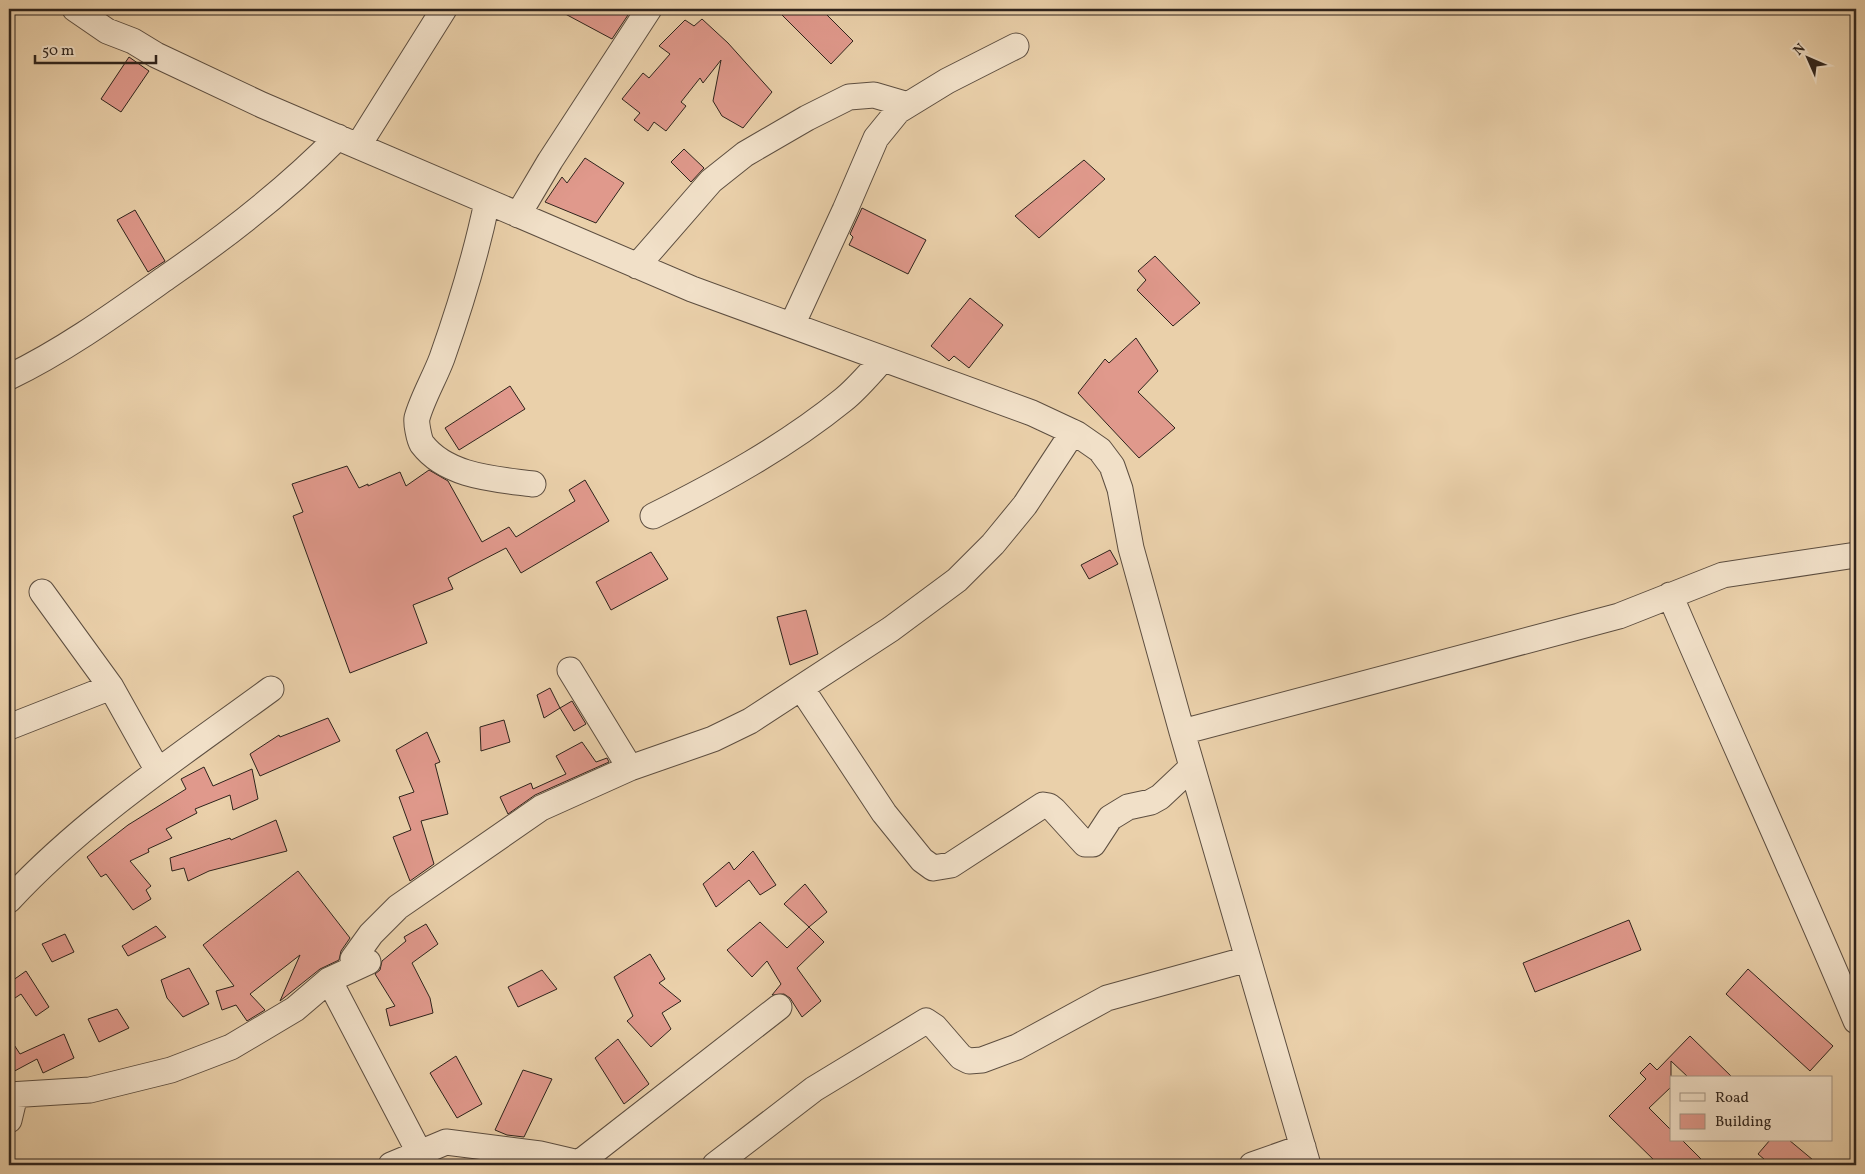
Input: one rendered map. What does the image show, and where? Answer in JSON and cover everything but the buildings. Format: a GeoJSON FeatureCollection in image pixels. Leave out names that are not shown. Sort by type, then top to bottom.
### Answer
{"type":"FeatureCollection","features":[{"type":"Feature","properties":{"kind":"street"},"geometry":{"type":"LineString","coordinates":[[75,9],[107,31],[133,41],[156,55],[348,142],[487,202],[692,289],[1032,413],[1073,432],[1100,450],[1112,466],[1120,489],[1131,548],[1182,732],[1305,1156],[1252,1165]]}},
{"type":"Feature","properties":{"kind":"street"},"geometry":{"type":"LineString","coordinates":[[9,377],[52,354],[130,305],[220,241],[348,142],[444,9]]}},
{"type":"Feature","properties":{"kind":"street"},"geometry":{"type":"LineString","coordinates":[[518,215],[550,160],[649,9]]}},
{"type":"Feature","properties":{"kind":"street"},"geometry":{"type":"LineString","coordinates":[[792,324],[876,138],[898,111],[947,81],[1016,46]]}},
{"type":"Feature","properties":{"kind":"street"},"geometry":{"type":"LineString","coordinates":[[637,266],[711,181],[753,150],[806,118],[849,96],[874,95],[908,105]]}},
{"type":"Feature","properties":{"kind":"street"},"geometry":{"type":"LineString","coordinates":[[487,202],[477,250],[458,313],[436,376],[417,419],[421,443],[450,468],[484,477],[533,484]]}},
{"type":"Feature","properties":{"kind":"street"},"geometry":{"type":"LineString","coordinates":[[653,516],[736,472],[804,429],[844,399],[883,359]]}},
{"type":"Feature","properties":{"kind":"street"},"geometry":{"type":"LineString","coordinates":[[9,1120],[12,1095],[90,1090],[171,1070],[231,1047],[295,1009],[329,980],[368,962],[353,959],[371,934],[398,907],[541,808],[630,768],[713,739],[750,721],[802,689],[891,630],[957,580],[993,544],[1025,505],[1073,432]]}},
{"type":"Feature","properties":{"kind":"street"},"geometry":{"type":"LineString","coordinates":[[1182,732],[1619,616],[1723,576],[1856,555]]}},
{"type":"Feature","properties":{"kind":"street"},"geometry":{"type":"LineString","coordinates":[[42,592],[111,687],[158,771]]}},
{"type":"Feature","properties":{"kind":"street"},"geometry":{"type":"LineString","coordinates":[[1670,595],[1731,739],[1806,902],[1856,1021]]}},
{"type":"Feature","properties":{"kind":"street"},"geometry":{"type":"LineString","coordinates":[[570,670],[630,768]]}},
{"type":"Feature","properties":{"kind":"street"},"geometry":{"type":"LineString","coordinates":[[9,727],[111,687]]}},
{"type":"Feature","properties":{"kind":"street"},"geometry":{"type":"LineString","coordinates":[[9,900],[83,831],[158,771],[271,688]]}},
{"type":"Feature","properties":{"kind":"street"},"geometry":{"type":"LineString","coordinates":[[802,689],[884,813],[922,860],[933,868],[951,865],[1043,805],[1049,806],[1054,810],[1085,844],[1093,844],[1110,818],[1128,807],[1151,802],[1160,797],[1192,767]]}},
{"type":"Feature","properties":{"kind":"street"},"geometry":{"type":"LineString","coordinates":[[715,1165],[814,1089],[926,1021],[935,1027],[961,1057],[969,1061],[982,1060],[1017,1047],[1107,998],[1248,958]]}},
{"type":"Feature","properties":{"kind":"street"},"geometry":{"type":"LineString","coordinates":[[329,980],[419,1152]]}},
{"type":"Feature","properties":{"kind":"street"},"geometry":{"type":"LineString","coordinates":[[391,1165],[446,1142],[520,1151],[582,1164],[779,1006]]}}]}
